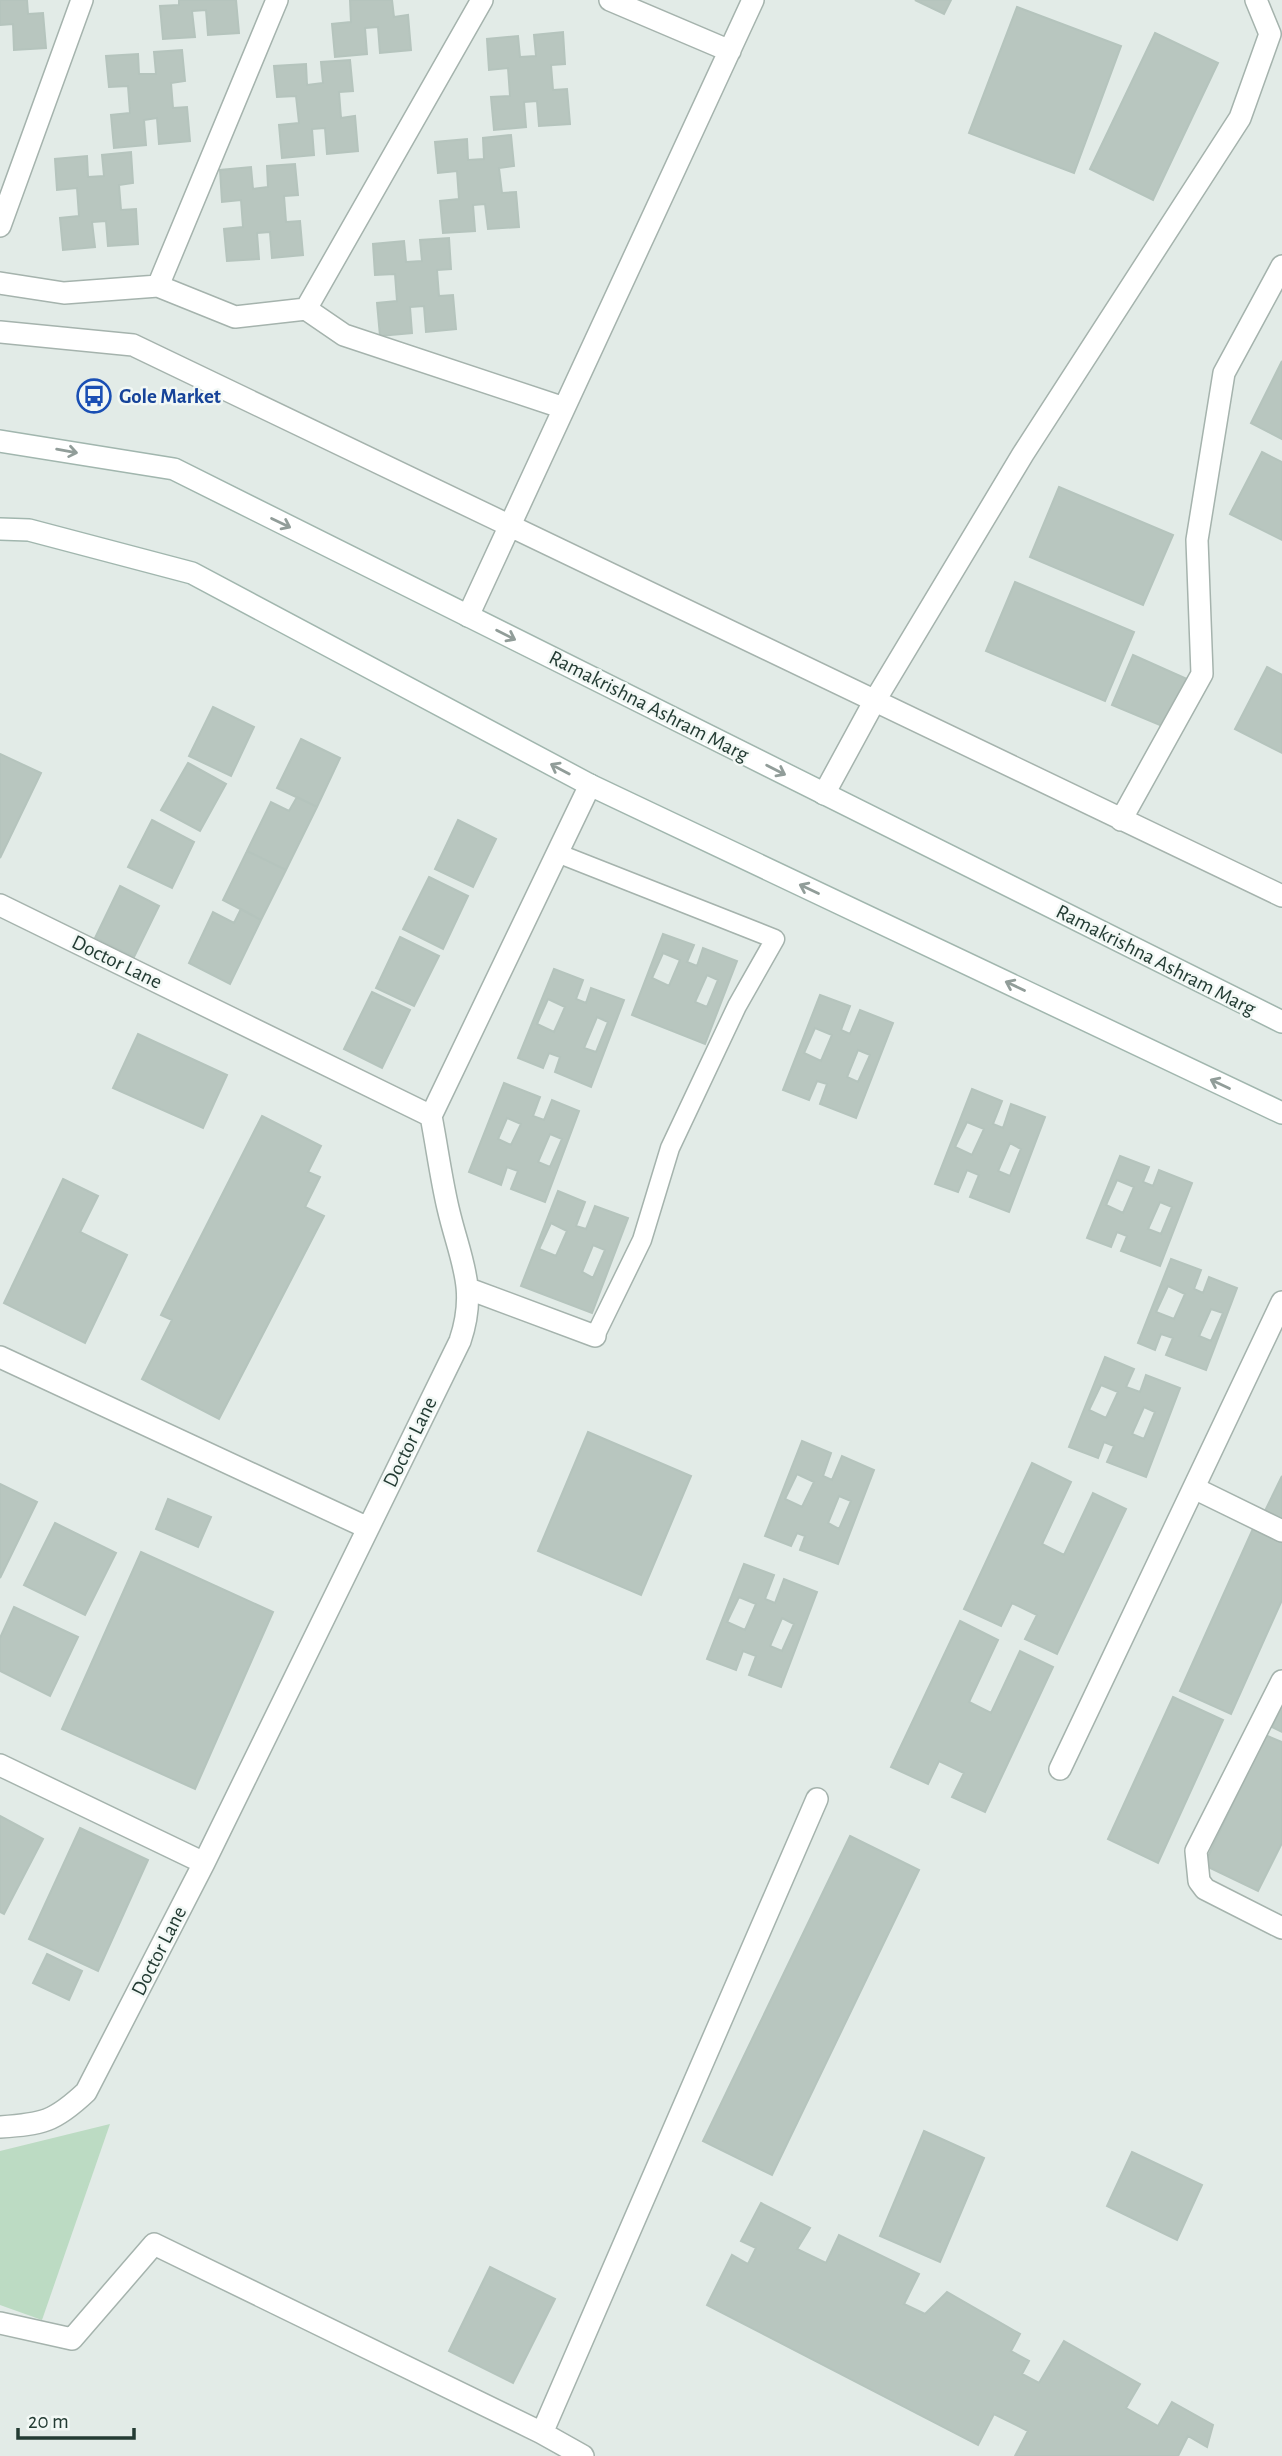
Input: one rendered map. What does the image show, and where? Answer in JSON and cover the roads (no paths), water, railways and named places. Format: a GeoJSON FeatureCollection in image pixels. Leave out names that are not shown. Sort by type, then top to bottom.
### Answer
{"type":"FeatureCollection","features":[{"type":"Feature","properties":{"kind":"street"},"geometry":{"type":"LineString","coordinates":[[0,226],[82,0]]}},
{"type":"Feature","properties":{"kind":"street"},"geometry":{"type":"LineString","coordinates":[[158,286],[277,0]]}},
{"type":"Feature","properties":{"kind":"street"},"geometry":{"type":"LineString","coordinates":[[306,309],[482,0]]}},
{"type":"Feature","properties":{"kind":"street"},"geometry":{"type":"LineString","coordinates":[[610,0],[730,51]]}},
{"type":"Feature","properties":{"kind":"street"},"geometry":{"type":"LineString","coordinates":[[468,615],[753,0]]}},
{"type":"Feature","properties":{"kind":"street"},"geometry":{"type":"LineString","coordinates":[[824,794],[874,702],[1023,454],[1240,118],[1270,34],[1256,0]]}},
{"type":"Feature","properties":{"kind":"street"},"geometry":{"type":"LineString","coordinates":[[1121,820],[1202,674],[1197,540],[1224,373],[1282,266]]}},
{"type":"Feature","properties":{"kind":"street"},"geometry":{"type":"LineString","coordinates":[[0,283],[64,293],[158,286],[235,317],[306,309],[344,335],[564,408]]}},
{"type":"Feature","properties":{"kind":"street"},"geometry":{"type":"LineString","coordinates":[[0,332],[133,345],[1282,896]]}},
{"type":"Feature","properties":{"kind":"street","name":"Ramakrishna Ashram Marg"},"geometry":{"type":"LineString","coordinates":[[0,441],[174,469],[1282,1023]]}},
{"type":"Feature","properties":{"kind":"street"},"geometry":{"type":"LineString","coordinates":[[0,529],[29,530],[192,573],[590,785],[1282,1113]]}},
{"type":"Feature","properties":{"kind":"street"},"geometry":{"type":"LineString","coordinates":[[431,1116],[590,785]]}},
{"type":"Feature","properties":{"kind":"street","name":"Doctor Lane"},"geometry":{"type":"LineString","coordinates":[[0,905],[431,1116],[448,1208],[469,1289],[469,1315],[460,1342],[204,1863],[86,2092],[62,2115],[34,2124],[0,2127]]}},
{"type":"Feature","properties":{"kind":"street"},"geometry":{"type":"LineString","coordinates":[[469,1289],[595,1336]]}},
{"type":"Feature","properties":{"kind":"street"},"geometry":{"type":"LineString","coordinates":[[1060,1769],[1282,1302]]}},
{"type":"Feature","properties":{"kind":"street"},"geometry":{"type":"LineString","coordinates":[[0,1357],[368,1528]]}},
{"type":"Feature","properties":{"kind":"street"},"geometry":{"type":"LineString","coordinates":[[1194,1488],[1282,1531]]}},
{"type":"Feature","properties":{"kind":"street"},"geometry":{"type":"LineString","coordinates":[[1282,1681],[1196,1851],[1199,1881],[1205,1889],[1282,1928]]}},
{"type":"Feature","properties":{"kind":"street"},"geometry":{"type":"LineString","coordinates":[[0,1765],[204,1863]]}},
{"type":"Feature","properties":{"kind":"street"},"geometry":{"type":"LineString","coordinates":[[542,2432],[817,1799]]}},
{"type":"Feature","properties":{"kind":"street"},"geometry":{"type":"LineString","coordinates":[[0,2323],[72,2339],[154,2244],[542,2432],[583,2456]]}},
{"type":"Feature","properties":{"kind":"lane"},"geometry":{"type":"LineString","coordinates":[[557,852],[775,939],[737,1006],[670,1148],[642,1240],[595,1336]]}},
{"type":"Feature","properties":{"kind":"place","name":"Gole Market"},"geometry":{"type":"Point","coordinates":[94,396]}}]}
